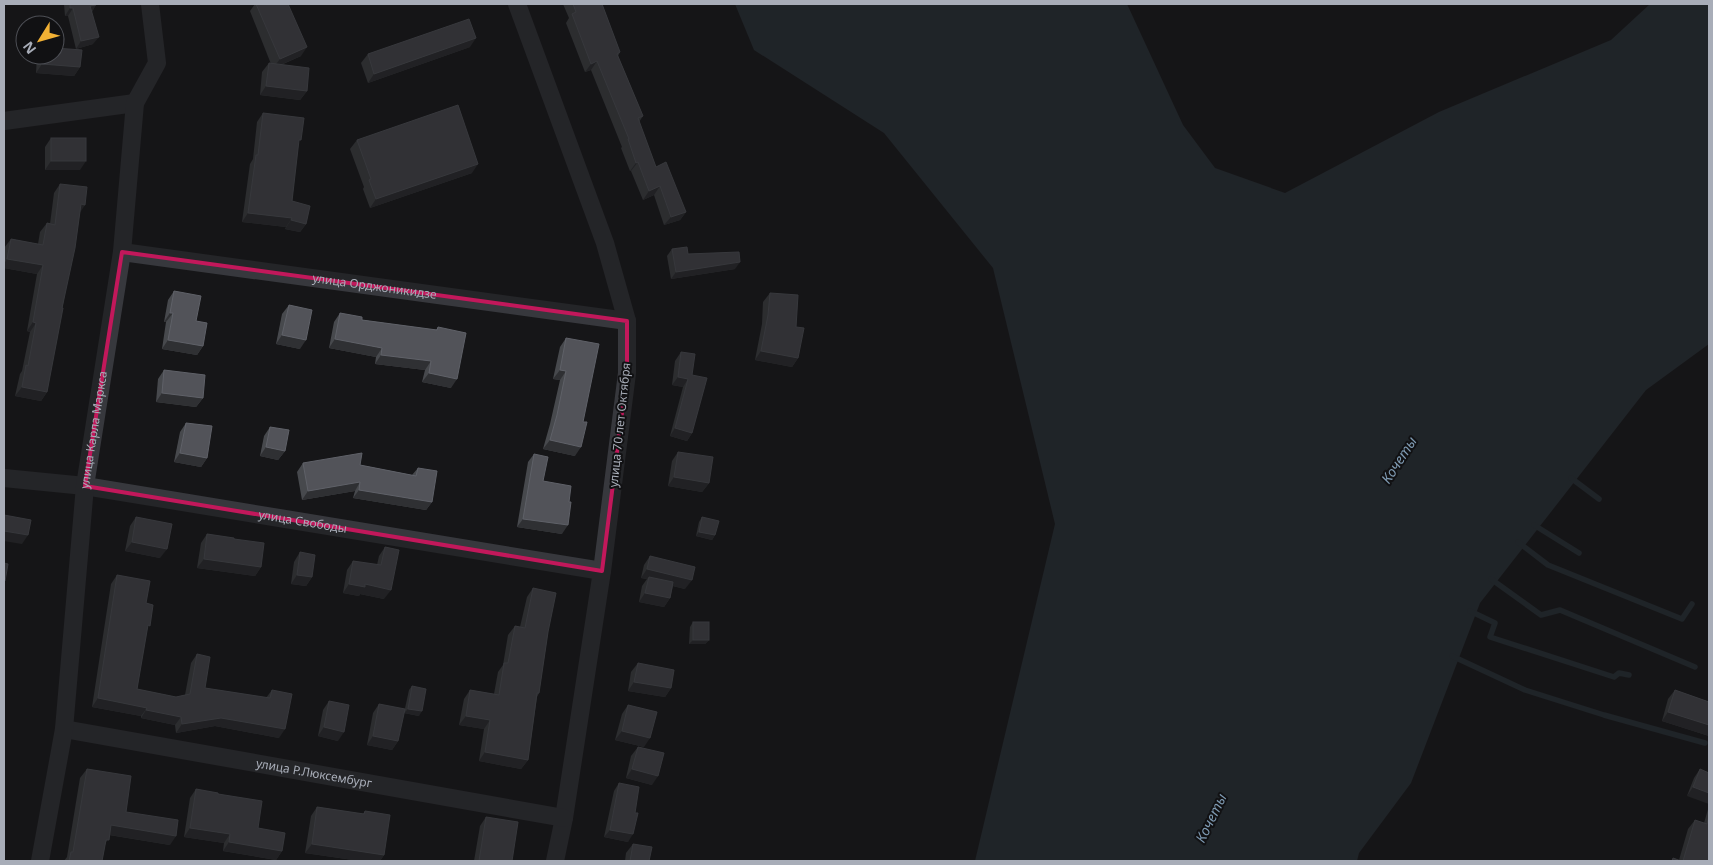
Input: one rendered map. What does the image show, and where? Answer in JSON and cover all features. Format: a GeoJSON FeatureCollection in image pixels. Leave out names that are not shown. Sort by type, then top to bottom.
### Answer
{"type":"FeatureCollection","features":[{"type":"Feature","properties":{"kind":"street","name":"улица Карла Маркса"},"geometry":{"type":"LineString","coordinates":[[40,861],[64,729],[85,486],[122,252],[135,103],[157,63],[150,4]]}},
{"type":"Feature","properties":{"kind":"street","name":"улица 70 лет Октября"},"geometry":{"type":"LineString","coordinates":[[516,4],[605,243],[627,321],[627,373],[602,571],[564,818],[555,861]]}},
{"type":"Feature","properties":{"kind":"street"},"geometry":{"type":"LineString","coordinates":[[4,121],[135,103]]}},
{"type":"Feature","properties":{"kind":"street","name":"улица Орджоникидзе"},"geometry":{"type":"LineString","coordinates":[[122,252],[627,321]]}},
{"type":"Feature","properties":{"kind":"street","name":"улица Свободы"},"geometry":{"type":"LineString","coordinates":[[4,478],[85,486],[602,571]]}},
{"type":"Feature","properties":{"kind":"street","name":"улица Р.Люксембург"},"geometry":{"type":"LineString","coordinates":[[64,729],[564,818]]}},
{"type":"Feature","properties":{"kind":"highlighted area"},"geometry":{"type":"Polygon","coordinates":[[[122,252],[627,321],[627,373],[602,571],[85,486],[122,252]]]}},
{"type":"Feature","properties":{"kind":"water","name":"Кочеты"},"geometry":{"type":"Polygon","coordinates":[[[735,4],[1127,4],[1183,125],[1215,168],[1285,193],[1439,112],[1611,40],[1650,4],[1709,4],[1709,344],[1646,390],[1480,603],[1411,783],[1359,853],[1357,861],[975,861],[1055,524],[993,268],[884,133],[754,50],[735,4]]]}},
{"type":"Feature","properties":{"kind":"building"},"geometry":{"type":"Polygon","coordinates":[[[70,4],[96,4],[90,6],[99,37],[81,41],[73,8],[70,8],[70,4]]]}},
{"type":"Feature","properties":{"kind":"building"},"geometry":{"type":"Polygon","coordinates":[[[256,4],[288,4],[307,47],[280,59],[256,4]]]}},
{"type":"Feature","properties":{"kind":"building"},"geometry":{"type":"Polygon","coordinates":[[[573,4],[602,4],[620,52],[617,54],[643,116],[638,118],[656,167],[666,162],[686,212],[671,217],[660,186],[649,191],[638,162],[636,163],[629,139],[597,61],[591,64],[572,14],[576,12],[573,4]]]}},
{"type":"Feature","properties":{"kind":"building"},"geometry":{"type":"Polygon","coordinates":[[[469,19],[476,38],[374,74],[368,54],[469,19]]]}},
{"type":"Feature","properties":{"kind":"building"},"geometry":{"type":"Polygon","coordinates":[[[65,49],[82,50],[80,67],[55,65],[65,65],[65,49]]]}},
{"type":"Feature","properties":{"kind":"building"},"geometry":{"type":"Polygon","coordinates":[[[269,63],[309,68],[307,91],[266,86],[269,63]]]}},
{"type":"Feature","properties":{"kind":"building"},"geometry":{"type":"Polygon","coordinates":[[[458,105],[478,164],[376,199],[357,140],[458,105]]]}},
{"type":"Feature","properties":{"kind":"building"},"geometry":{"type":"Polygon","coordinates":[[[263,113],[304,118],[301,140],[299,140],[292,201],[310,206],[306,224],[291,220],[292,218],[248,213],[263,113]]]}},
{"type":"Feature","properties":{"kind":"building"},"geometry":{"type":"Polygon","coordinates":[[[51,138],[86,138],[86,161],[51,161],[51,138]]]}},
{"type":"Feature","properties":{"kind":"building"},"geometry":{"type":"Polygon","coordinates":[[[60,184],[87,187],[85,205],[81,204],[75,248],[47,392],[22,387],[36,323],[33,322],[43,265],[7,259],[11,239],[43,245],[47,223],[55,225],[60,184]]]}},
{"type":"Feature","properties":{"kind":"building"},"geometry":{"type":"Polygon","coordinates":[[[687,247],[688,254],[739,252],[740,262],[676,272],[672,249],[687,247]]]}},
{"type":"Feature","properties":{"kind":"building"},"geometry":{"type":"Polygon","coordinates":[[[174,291],[201,296],[196,321],[207,323],[203,346],[168,340],[173,313],[170,313],[174,291]]]}},
{"type":"Feature","properties":{"kind":"building"},"geometry":{"type":"Polygon","coordinates":[[[770,293],[798,295],[796,327],[804,328],[798,358],[761,351],[770,293]]]}},
{"type":"Feature","properties":{"kind":"building"},"geometry":{"type":"Polygon","coordinates":[[[289,305],[312,310],[306,340],[282,335],[289,305]]]}},
{"type":"Feature","properties":{"kind":"building"},"geometry":{"type":"Polygon","coordinates":[[[340,313],[362,317],[362,320],[437,330],[438,327],[466,333],[457,379],[429,373],[431,361],[381,355],[382,348],[335,339],[340,313]]]}},
{"type":"Feature","properties":{"kind":"building"},"geometry":{"type":"Polygon","coordinates":[[[566,338],[599,344],[583,422],[587,422],[581,447],[550,440],[566,371],[560,370],[566,338]]]}},
{"type":"Feature","properties":{"kind":"building"},"geometry":{"type":"Polygon","coordinates":[[[681,352],[695,354],[692,375],[707,378],[692,433],[675,428],[688,379],[678,377],[681,352]]]}},
{"type":"Feature","properties":{"kind":"building"},"geometry":{"type":"Polygon","coordinates":[[[164,370],[205,375],[203,398],[162,393],[164,370]]]}},
{"type":"Feature","properties":{"kind":"building"},"geometry":{"type":"Polygon","coordinates":[[[186,423],[212,426],[207,458],[180,453],[186,423]]]}},
{"type":"Feature","properties":{"kind":"building"},"geometry":{"type":"Polygon","coordinates":[[[270,427],[289,430],[285,451],[266,447],[270,427]]]}},
{"type":"Feature","properties":{"kind":"building"},"geometry":{"type":"Polygon","coordinates":[[[678,452],[713,457],[709,483],[674,477],[678,452]]]}},
{"type":"Feature","properties":{"kind":"building"},"geometry":{"type":"Polygon","coordinates":[[[362,453],[360,465],[416,476],[418,468],[437,471],[432,502],[359,490],[360,482],[308,491],[303,463],[362,453]]]}},
{"type":"Feature","properties":{"kind":"building"},"geometry":{"type":"Polygon","coordinates":[[[534,454],[548,457],[543,481],[571,486],[568,525],[523,519],[534,454]]]}},
{"type":"Feature","properties":{"kind":"building"},"geometry":{"type":"Polygon","coordinates":[[[4,515],[31,520],[28,535],[4,531],[4,515]]]}},
{"type":"Feature","properties":{"kind":"building"},"geometry":{"type":"Polygon","coordinates":[[[136,517],[172,524],[167,549],[132,542],[136,517]]]}},
{"type":"Feature","properties":{"kind":"building"},"geometry":{"type":"Polygon","coordinates":[[[702,517],[719,521],[715,535],[699,532],[702,517]]]}},
{"type":"Feature","properties":{"kind":"building"},"geometry":{"type":"Polygon","coordinates":[[[207,534],[264,543],[261,567],[204,559],[207,534]]]}},
{"type":"Feature","properties":{"kind":"building"},"geometry":{"type":"Polygon","coordinates":[[[385,547],[399,550],[391,590],[365,584],[365,587],[349,584],[353,561],[381,565],[385,547]]]}},
{"type":"Feature","properties":{"kind":"building"},"geometry":{"type":"Polygon","coordinates":[[[300,552],[315,555],[312,577],[297,575],[300,552]]]}},
{"type":"Feature","properties":{"kind":"building"},"geometry":{"type":"Polygon","coordinates":[[[650,556],[695,567],[692,580],[647,569],[650,556]]]}},
{"type":"Feature","properties":{"kind":"building"},"geometry":{"type":"Polygon","coordinates":[[[4,563],[8,564],[5,581],[4,581],[4,563]]]}},
{"type":"Feature","properties":{"kind":"building"},"geometry":{"type":"Polygon","coordinates":[[[117,575],[150,581],[146,603],[153,605],[137,689],[176,697],[190,694],[197,654],[210,657],[205,688],[270,698],[272,690],[292,694],[285,729],[221,718],[182,724],[181,717],[98,698],[117,575]]]}},
{"type":"Feature","properties":{"kind":"building"},"geometry":{"type":"Polygon","coordinates":[[[649,577],[673,582],[670,598],[645,593],[649,577]]]}},
{"type":"Feature","properties":{"kind":"building"},"geometry":{"type":"Polygon","coordinates":[[[533,588],[556,593],[539,693],[537,693],[528,760],[485,752],[490,720],[466,716],[470,690],[499,695],[504,663],[508,663],[515,626],[525,628],[533,588]]]}},
{"type":"Feature","properties":{"kind":"building"},"geometry":{"type":"Polygon","coordinates":[[[693,622],[709,622],[709,640],[693,640],[693,622]]]}},
{"type":"Feature","properties":{"kind":"building"},"geometry":{"type":"Polygon","coordinates":[[[638,663],[674,670],[671,688],[634,682],[638,663]]]}},
{"type":"Feature","properties":{"kind":"building"},"geometry":{"type":"Polygon","coordinates":[[[412,686],[426,689],[422,711],[408,709],[412,686]]]}},
{"type":"Feature","properties":{"kind":"building"},"geometry":{"type":"Polygon","coordinates":[[[1675,690],[1709,702],[1709,725],[1668,712],[1675,690]]]}},
{"type":"Feature","properties":{"kind":"building"},"geometry":{"type":"Polygon","coordinates":[[[329,701],[349,705],[344,732],[324,727],[329,701]]]}},
{"type":"Feature","properties":{"kind":"building"},"geometry":{"type":"Polygon","coordinates":[[[379,704],[405,709],[398,741],[373,736],[379,704]]]}},
{"type":"Feature","properties":{"kind":"building"},"geometry":{"type":"Polygon","coordinates":[[[628,705],[657,712],[650,738],[622,731],[628,705]]]}},
{"type":"Feature","properties":{"kind":"building"},"geometry":{"type":"Polygon","coordinates":[[[638,747],[664,753],[658,776],[632,769],[638,747]]]}},
{"type":"Feature","properties":{"kind":"building"},"geometry":{"type":"Polygon","coordinates":[[[87,769],[131,776],[126,812],[178,820],[176,836],[111,825],[109,840],[106,840],[102,861],[69,861],[71,852],[73,852],[87,769]]]}},
{"type":"Feature","properties":{"kind":"building"},"geometry":{"type":"Polygon","coordinates":[[[1700,769],[1709,773],[1709,793],[1693,787],[1700,769]]]}},
{"type":"Feature","properties":{"kind":"building"},"geometry":{"type":"Polygon","coordinates":[[[619,783],[639,787],[635,813],[638,813],[633,834],[610,830],[619,783]]]}},
{"type":"Feature","properties":{"kind":"building"},"geometry":{"type":"Polygon","coordinates":[[[196,789],[262,801],[258,828],[285,833],[282,851],[229,842],[230,834],[190,828],[196,789]]]}},
{"type":"Feature","properties":{"kind":"building"},"geometry":{"type":"Polygon","coordinates":[[[317,807],[364,814],[365,811],[390,815],[384,855],[312,844],[317,807]]]}},
{"type":"Feature","properties":{"kind":"building"},"geometry":{"type":"Polygon","coordinates":[[[1709,816],[1709,861],[1683,861],[1695,820],[1707,824],[1709,816]]]}},
{"type":"Feature","properties":{"kind":"building"},"geometry":{"type":"Polygon","coordinates":[[[486,817],[518,822],[512,861],[479,861],[486,817]]]}},
{"type":"Feature","properties":{"kind":"building"},"geometry":{"type":"Polygon","coordinates":[[[633,844],[652,847],[649,861],[630,861],[633,844]]]}},
{"type":"Feature","properties":{"kind":"waterway"},"geometry":{"type":"LineString","coordinates":[[1571,478],[1599,499]]}},
{"type":"Feature","properties":{"kind":"waterway"},"geometry":{"type":"LineString","coordinates":[[1534,525],[1579,553]]}},
{"type":"Feature","properties":{"kind":"waterway"},"geometry":{"type":"LineString","coordinates":[[1518,542],[1548,565],[1682,619],[1692,604]]}},
{"type":"Feature","properties":{"kind":"waterway"},"geometry":{"type":"LineString","coordinates":[[1491,579],[1541,615],[1560,610],[1695,667]]}},
{"type":"Feature","properties":{"kind":"waterway"},"geometry":{"type":"LineString","coordinates":[[1470,611],[1495,623],[1490,637],[1614,677],[1619,673],[1629,675]]}},
{"type":"Feature","properties":{"kind":"waterway"},"geometry":{"type":"LineString","coordinates":[[1452,656],[1525,690],[1604,715],[1705,743]]}}]}
